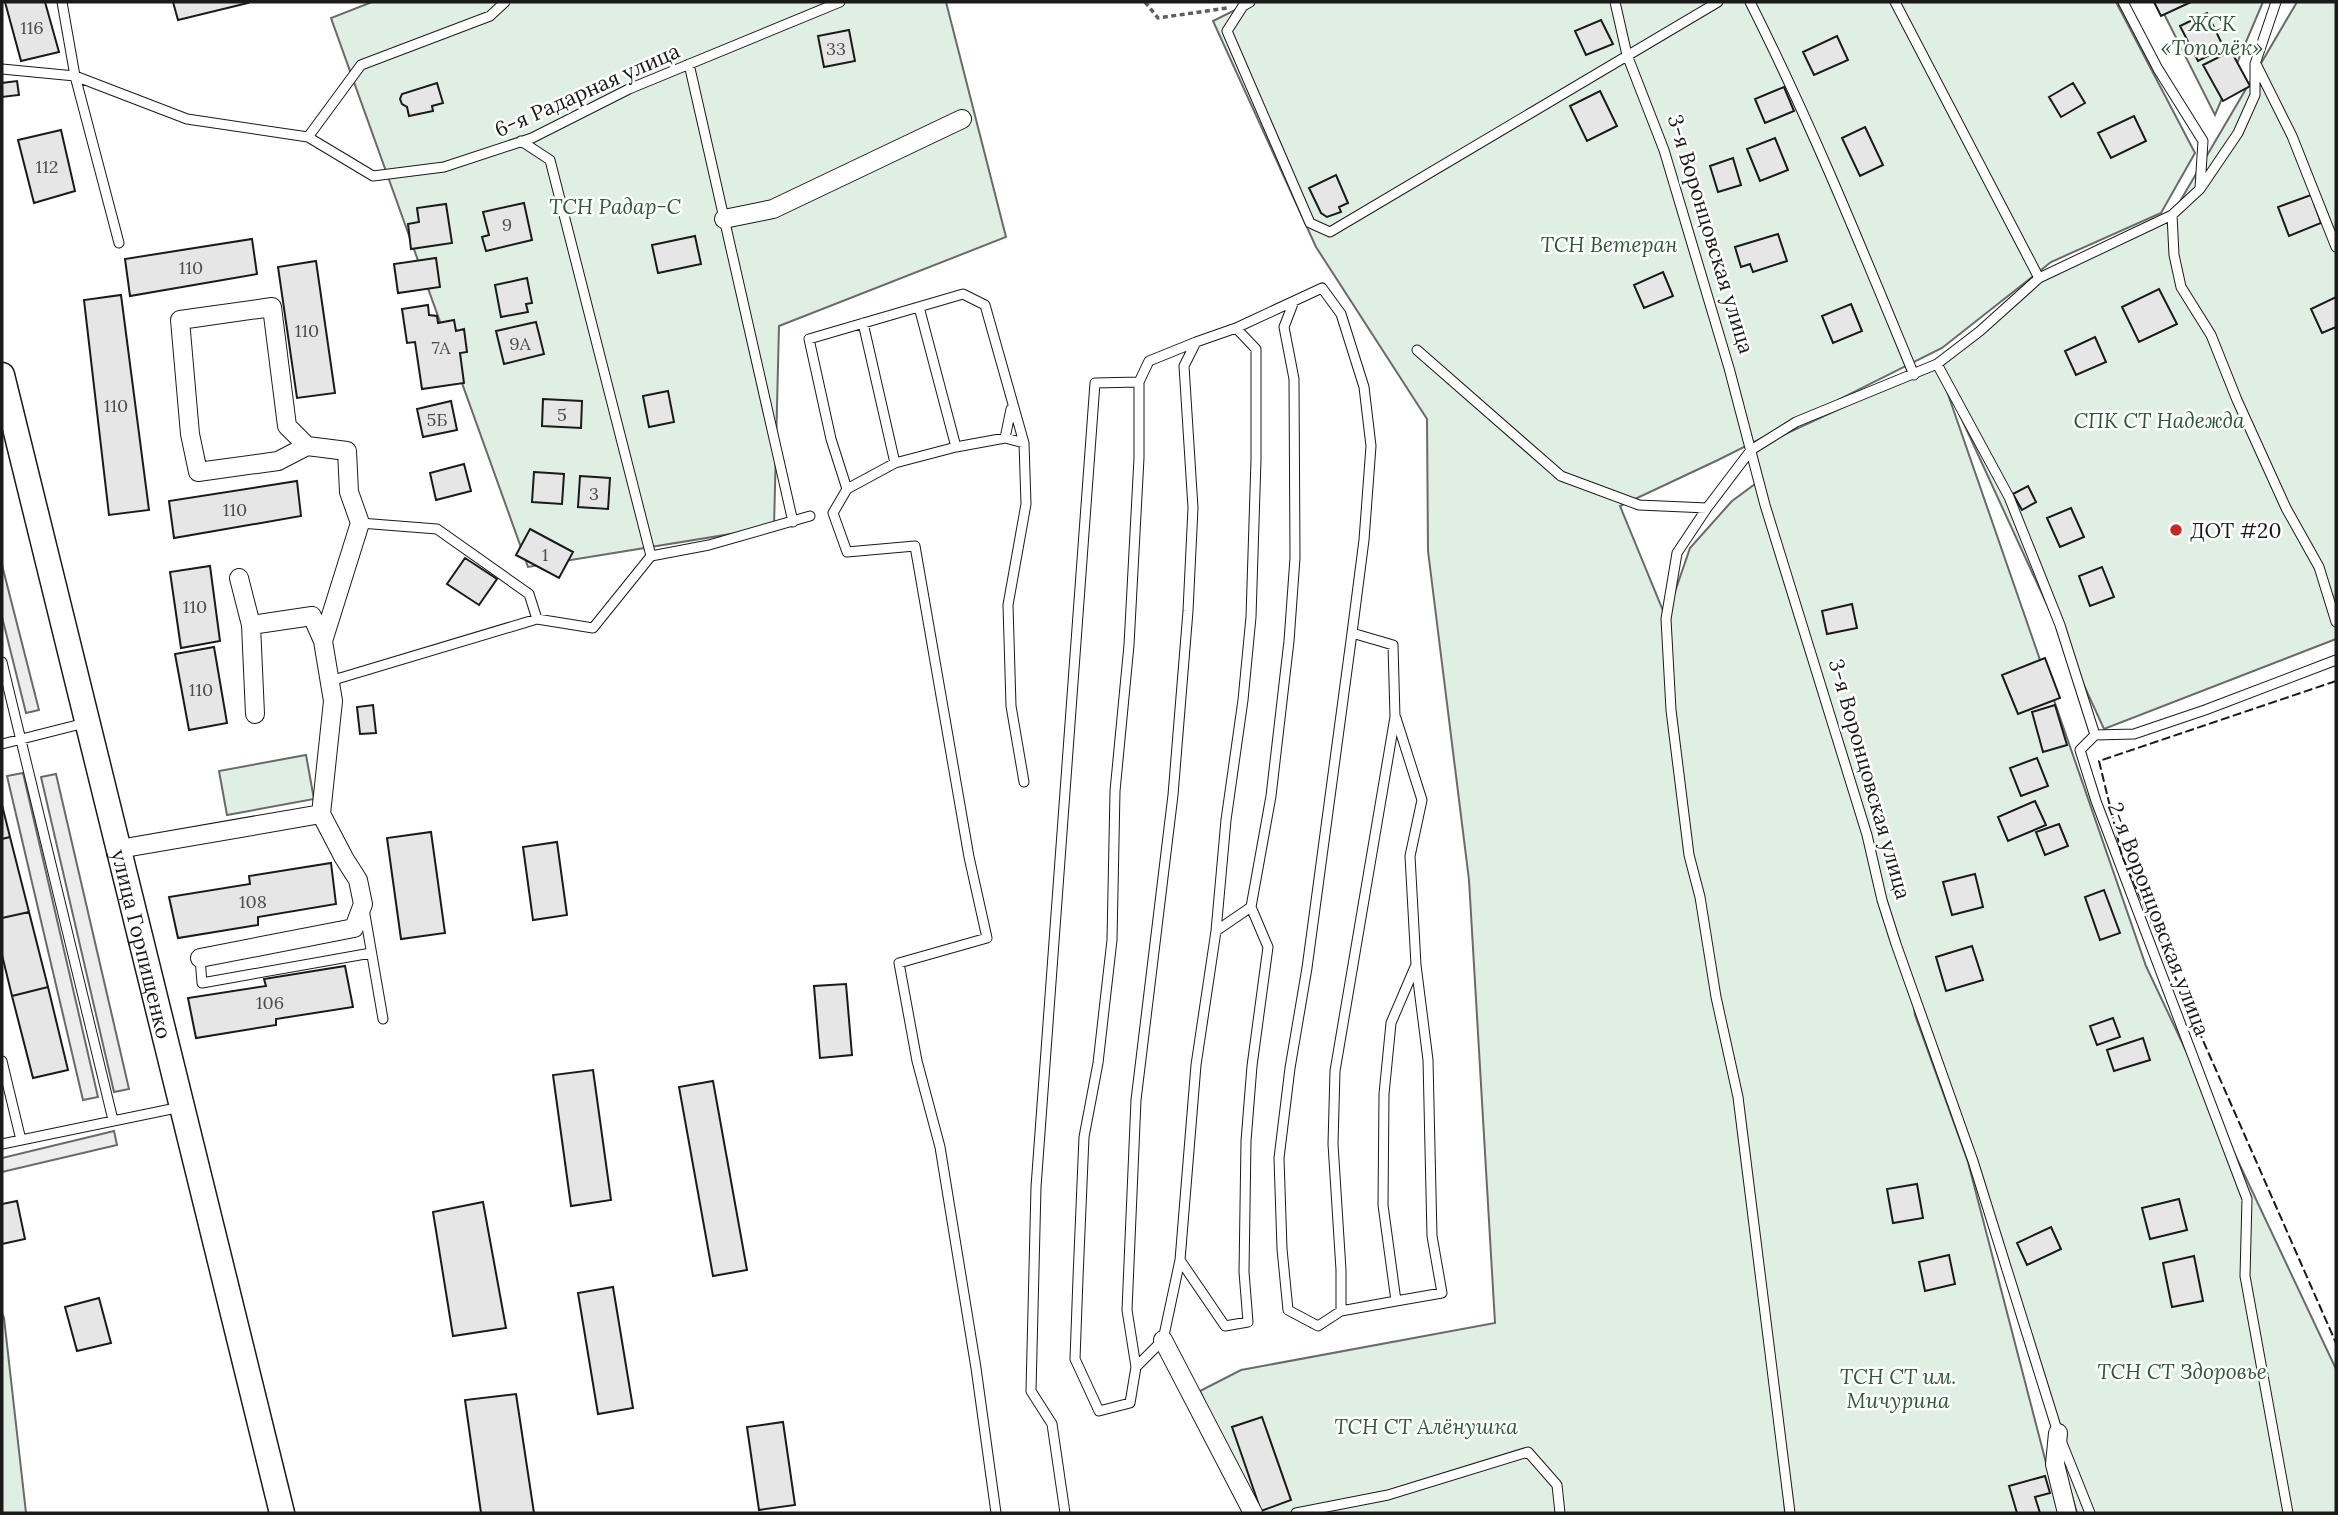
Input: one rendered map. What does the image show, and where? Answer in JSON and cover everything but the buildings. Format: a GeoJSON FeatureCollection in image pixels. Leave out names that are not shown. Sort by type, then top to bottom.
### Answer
{"type":"FeatureCollection","features":[{"type":"Feature","properties":{"kind":"main road","name":"улица Горпищенко"},"geometry":{"type":"LineString","coordinates":[[2,375],[282,1513]]}},
{"type":"Feature","properties":{"kind":"street"},"geometry":{"type":"LineString","coordinates":[[724,219],[773,209],[962,120]]}},
{"type":"Feature","properties":{"kind":"street"},"geometry":{"type":"LineString","coordinates":[[307,446],[287,426],[272,307],[180,320],[190,434],[198,472],[278,461],[307,446],[347,451],[349,492],[360,523],[323,640]]}},
{"type":"Feature","properties":{"kind":"street"},"geometry":{"type":"LineString","coordinates":[[239,578],[251,625],[255,714]]}},
{"type":"Feature","properties":{"kind":"street"},"geometry":{"type":"LineString","coordinates":[[200,958],[354,928],[363,904],[358,880],[321,814],[333,701],[323,640],[312,616],[251,625]]}},
{"type":"Feature","properties":{"kind":"street"},"geometry":{"type":"LineString","coordinates":[[119,849],[321,814]]}},
{"type":"Feature","properties":{"kind":"street"},"geometry":{"type":"LineString","coordinates":[[1163,1340],[1253,1513]]}},
{"type":"Feature","properties":{"kind":"street","name":"3-я Воронцовская улица"},"geometry":{"type":"LineString","coordinates":[[2058,1433],[2055,1464],[2067,1513]]}},
{"type":"Feature","properties":{"kind":"lane"},"geometry":{"type":"LineString","coordinates":[[62,2],[75,76],[119,243]]}},
{"type":"Feature","properties":{"kind":"lane"},"geometry":{"type":"LineString","coordinates":[[2,69],[75,76],[187,119],[308,137],[361,65],[491,16],[505,2]]}},
{"type":"Feature","properties":{"kind":"lane","name":"6-я Радарная улица"},"geometry":{"type":"LineString","coordinates":[[308,137],[373,176],[444,167],[532,138],[629,89],[840,2]]}},
{"type":"Feature","properties":{"kind":"lane","name":"3-я Воронцовская улица"},"geometry":{"type":"LineString","coordinates":[[1615,2],[1627,55],[1664,150],[1730,368],[1765,505],[1867,835],[1882,900],[1973,1161],[2058,1433]]}},
{"type":"Feature","properties":{"kind":"lane"},"geometry":{"type":"LineString","coordinates":[[1246,4],[1227,31],[1310,223],[1330,232],[1718,2]]}},
{"type":"Feature","properties":{"kind":"lane"},"geometry":{"type":"LineString","coordinates":[[1750,2],[1857,237],[1914,375]]}},
{"type":"Feature","properties":{"kind":"lane"},"geometry":{"type":"LineString","coordinates":[[1895,2],[2039,278]]}},
{"type":"Feature","properties":{"kind":"lane"},"geometry":{"type":"LineString","coordinates":[[2123,2],[2158,69],[2203,141],[2200,189]]}},
{"type":"Feature","properties":{"kind":"lane"},"geometry":{"type":"LineString","coordinates":[[1790,1513],[1738,1097],[1716,997],[1700,897],[1689,855],[1671,710],[1666,619],[1678,553],[1707,508],[1751,450],[1796,422],[1937,364],[1980,331],[2039,278],[2172,215],[2200,189],[2238,133],[2255,95],[2255,64],[2277,2]]}},
{"type":"Feature","properties":{"kind":"lane"},"geometry":{"type":"LineString","coordinates":[[689,64],[793,522]]}},
{"type":"Feature","properties":{"kind":"lane"},"geometry":{"type":"LineString","coordinates":[[2255,64],[2292,136],[2336,247]]}},
{"type":"Feature","properties":{"kind":"lane"},"geometry":{"type":"LineString","coordinates":[[521,141],[550,160],[650,556]]}},
{"type":"Feature","properties":{"kind":"lane"},"geometry":{"type":"LineString","coordinates":[[2172,215],[2174,255],[2181,287],[2211,335],[2286,508],[2319,567],[2336,622]]}},
{"type":"Feature","properties":{"kind":"lane"},"geometry":{"type":"LineString","coordinates":[[1196,342],[1184,366],[1193,508],[1188,611],[1173,795],[1136,1100],[1127,1310],[1136,1367],[1130,1403],[1099,1411],[1075,1359],[1084,1137],[1097,1063],[1112,940],[1115,791],[1129,645],[1139,458],[1139,382],[1149,361],[1196,342],[1236,328],[1322,288],[1341,314],[1364,387],[1371,446],[1364,540],[1352,634],[1279,1158],[1282,1249],[1288,1310],[1318,1326],[1341,1311],[1442,1293],[1432,1236],[1428,1060],[1416,965],[1410,856],[1422,800],[1395,717]]}},
{"type":"Feature","properties":{"kind":"lane"},"geometry":{"type":"LineString","coordinates":[[847,489],[831,439],[809,339],[963,295],[985,305],[1024,443],[1026,504],[1009,606],[1011,706],[1024,782]]}},
{"type":"Feature","properties":{"kind":"lane"},"geometry":{"type":"LineString","coordinates":[[1180,1260],[1225,1326],[1248,1322],[1244,1272],[1246,1141],[1252,1066],[1268,947],[1251,907],[1271,796],[1289,641],[1295,558],[1294,379],[1284,327],[1294,301]]}},
{"type":"Feature","properties":{"kind":"lane"},"geometry":{"type":"LineString","coordinates":[[919,307],[956,447]]}},
{"type":"Feature","properties":{"kind":"lane"},"geometry":{"type":"LineString","coordinates":[[863,323],[895,463]]}},
{"type":"Feature","properties":{"kind":"lane"},"geometry":{"type":"LineString","coordinates":[[1136,1367],[1163,1340],[1180,1260],[1196,1065],[1216,931],[1226,820],[1246,673],[1251,617],[1255,499],[1255,349],[1236,328]]}},
{"type":"Feature","properties":{"kind":"lane"},"geometry":{"type":"LineString","coordinates":[[1417,350],[1561,476],[1639,505],[1707,508]]}},
{"type":"Feature","properties":{"kind":"lane"},"geometry":{"type":"LineString","coordinates":[[1937,364],[2009,497],[2060,625],[2095,735],[2134,734],[2336,660]]}},
{"type":"Feature","properties":{"kind":"lane"},"geometry":{"type":"LineString","coordinates":[[1065,1513],[1052,1424],[1031,1391],[1037,1173],[1095,383],[1139,382]]}},
{"type":"Feature","properties":{"kind":"lane"},"geometry":{"type":"LineString","coordinates":[[1005,438],[1012,406]]}},
{"type":"Feature","properties":{"kind":"lane"},"geometry":{"type":"LineString","coordinates":[[996,1513],[976,1368],[940,1147],[916,1061],[899,963],[987,938],[969,857],[915,546],[847,552],[833,513],[847,489],[895,463],[1005,438],[1024,443]]}},
{"type":"Feature","properties":{"kind":"lane"},"geometry":{"type":"LineString","coordinates":[[330,681],[537,619],[593,628],[650,556],[709,545],[810,516]]}},
{"type":"Feature","properties":{"kind":"lane"},"geometry":{"type":"LineString","coordinates":[[360,523],[436,529],[529,594],[537,619]]}},
{"type":"Feature","properties":{"kind":"lane"},"geometry":{"type":"LineString","coordinates":[[1341,1311],[1333,1144],[1335,1071],[1395,717],[1394,645],[1352,634]]}},
{"type":"Feature","properties":{"kind":"lane"},"geometry":{"type":"LineString","coordinates":[[2,662],[113,1120]]}},
{"type":"Feature","properties":{"kind":"lane"},"geometry":{"type":"LineString","coordinates":[[2,744],[87,722]]}},
{"type":"Feature","properties":{"kind":"lane","name":"2-я Воронцовская улица"},"geometry":{"type":"LineString","coordinates":[[2095,735],[2080,750],[2096,801],[2247,1199],[2245,1276],[2288,1513]]}},
{"type":"Feature","properties":{"kind":"lane"},"geometry":{"type":"LineString","coordinates":[[363,904],[383,1019]]}},
{"type":"Feature","properties":{"kind":"lane"},"geometry":{"type":"LineString","coordinates":[[1216,931],[1251,907]]}},
{"type":"Feature","properties":{"kind":"lane"},"geometry":{"type":"LineString","coordinates":[[200,958],[202,983],[371,953]]}},
{"type":"Feature","properties":{"kind":"lane"},"geometry":{"type":"LineString","coordinates":[[1396,1301],[1383,1205],[1384,1094],[1391,1023],[1416,965]]}},
{"type":"Feature","properties":{"kind":"lane"},"geometry":{"type":"LineString","coordinates":[[2,1061],[21,1140]]}},
{"type":"Feature","properties":{"kind":"lane"},"geometry":{"type":"LineString","coordinates":[[2,1144],[182,1107]]}},
{"type":"Feature","properties":{"kind":"lane"},"geometry":{"type":"LineString","coordinates":[[2058,1433],[2090,1513]]}},
{"type":"Feature","properties":{"kind":"lane"},"geometry":{"type":"LineString","coordinates":[[1296,1513],[1388,1495],[1528,1452],[1557,1485],[1560,1513]]}},
{"type":"Feature","properties":{"kind":"path"},"geometry":{"type":"LineString","coordinates":[[1145,2],[1158,18],[1246,4]]}},
{"type":"Feature","properties":{"kind":"green space","name":"ТСН Радар-С"},"geometry":{"type":"Polygon","coordinates":[[[372,2],[946,2],[1006,237],[779,326],[774,527],[528,567],[331,18],[372,2]]]}},
{"type":"Feature","properties":{"kind":"green space"},"geometry":{"type":"Polygon","coordinates":[[[1251,2],[2116,2],[2195,153],[2161,213],[2051,262],[1942,348],[1620,506],[1666,618],[1690,548],[1732,501],[1759,481],[1751,450],[1937,364],[2039,278],[2172,215],[2297,2],[2336,2],[2336,639],[2104,729],[1941,374],[2146,966],[2336,1369],[2336,1513],[2077,1513],[1998,1243],[1913,1000],[1915,1015],[1968,1162],[2059,1513],[1789,1513],[1781,1456],[1785,1513],[1255,1513],[1200,1391],[1241,1370],[1495,1323],[1469,880],[1428,551],[1427,419],[1316,247],[1213,21],[1251,2]]]}},
{"type":"Feature","properties":{"kind":"green space","name":"ЖСК «Тополёк»"},"geometry":{"type":"Polygon","coordinates":[[[2158,2],[2263,2],[2215,115],[2158,2]]]}},
{"type":"Feature","properties":{"kind":"green space"},"geometry":{"type":"Polygon","coordinates":[[[306,755],[314,799],[227,815],[219,771],[306,755]]]}},
{"type":"Feature","properties":{"kind":"green space"},"geometry":{"type":"Polygon","coordinates":[[[2,1313],[4,1318],[26,1513],[2,1513],[2,1313]]]}},
{"type":"Feature","properties":{"kind":"shaded area"},"geometry":{"type":"Polygon","coordinates":[[[2,565],[39,710],[26,713],[2,617],[2,565]]]}},
{"type":"Feature","properties":{"kind":"shaded area"},"geometry":{"type":"Polygon","coordinates":[[[23,773],[98,1097],[83,1100],[7,776],[23,773]]]}},
{"type":"Feature","properties":{"kind":"shaded area"},"geometry":{"type":"Polygon","coordinates":[[[56,774],[129,1089],[114,1092],[41,777],[56,774]]]}},
{"type":"Feature","properties":{"kind":"shaded area"},"geometry":{"type":"Polygon","coordinates":[[[114,1131],[117,1145],[2,1172],[2,1158],[114,1131]]]}},
{"type":"Feature","properties":{"kind":"fence"},"geometry":{"type":"LineString","coordinates":[[2336,681],[2099,761],[2122,856],[2336,1343]]}},
{"type":"Feature","properties":{"kind":"place","name":"ДОТ #20"},"geometry":{"type":"Point","coordinates":[2176,530]}},
{"type":"Feature","properties":{"kind":"park label","name":"ТСН Ветеран"},"geometry":{"type":"Point","coordinates":[1609,244]}},
{"type":"Feature","properties":{"kind":"park label","name":"СПК СТ Надежда"},"geometry":{"type":"Point","coordinates":[2159,420]}},
{"type":"Feature","properties":{"kind":"park label","name":"ТСН СТ Здоровье"},"geometry":{"type":"Point","coordinates":[2182,1371]}},
{"type":"Feature","properties":{"kind":"park label","name":"ТСН СТ им. Мичурина"},"geometry":{"type":"Point","coordinates":[1898,1388]}},
{"type":"Feature","properties":{"kind":"park label","name":"ТСН СТ Алёнушка"},"geometry":{"type":"Point","coordinates":[1426,1426]}}]}
